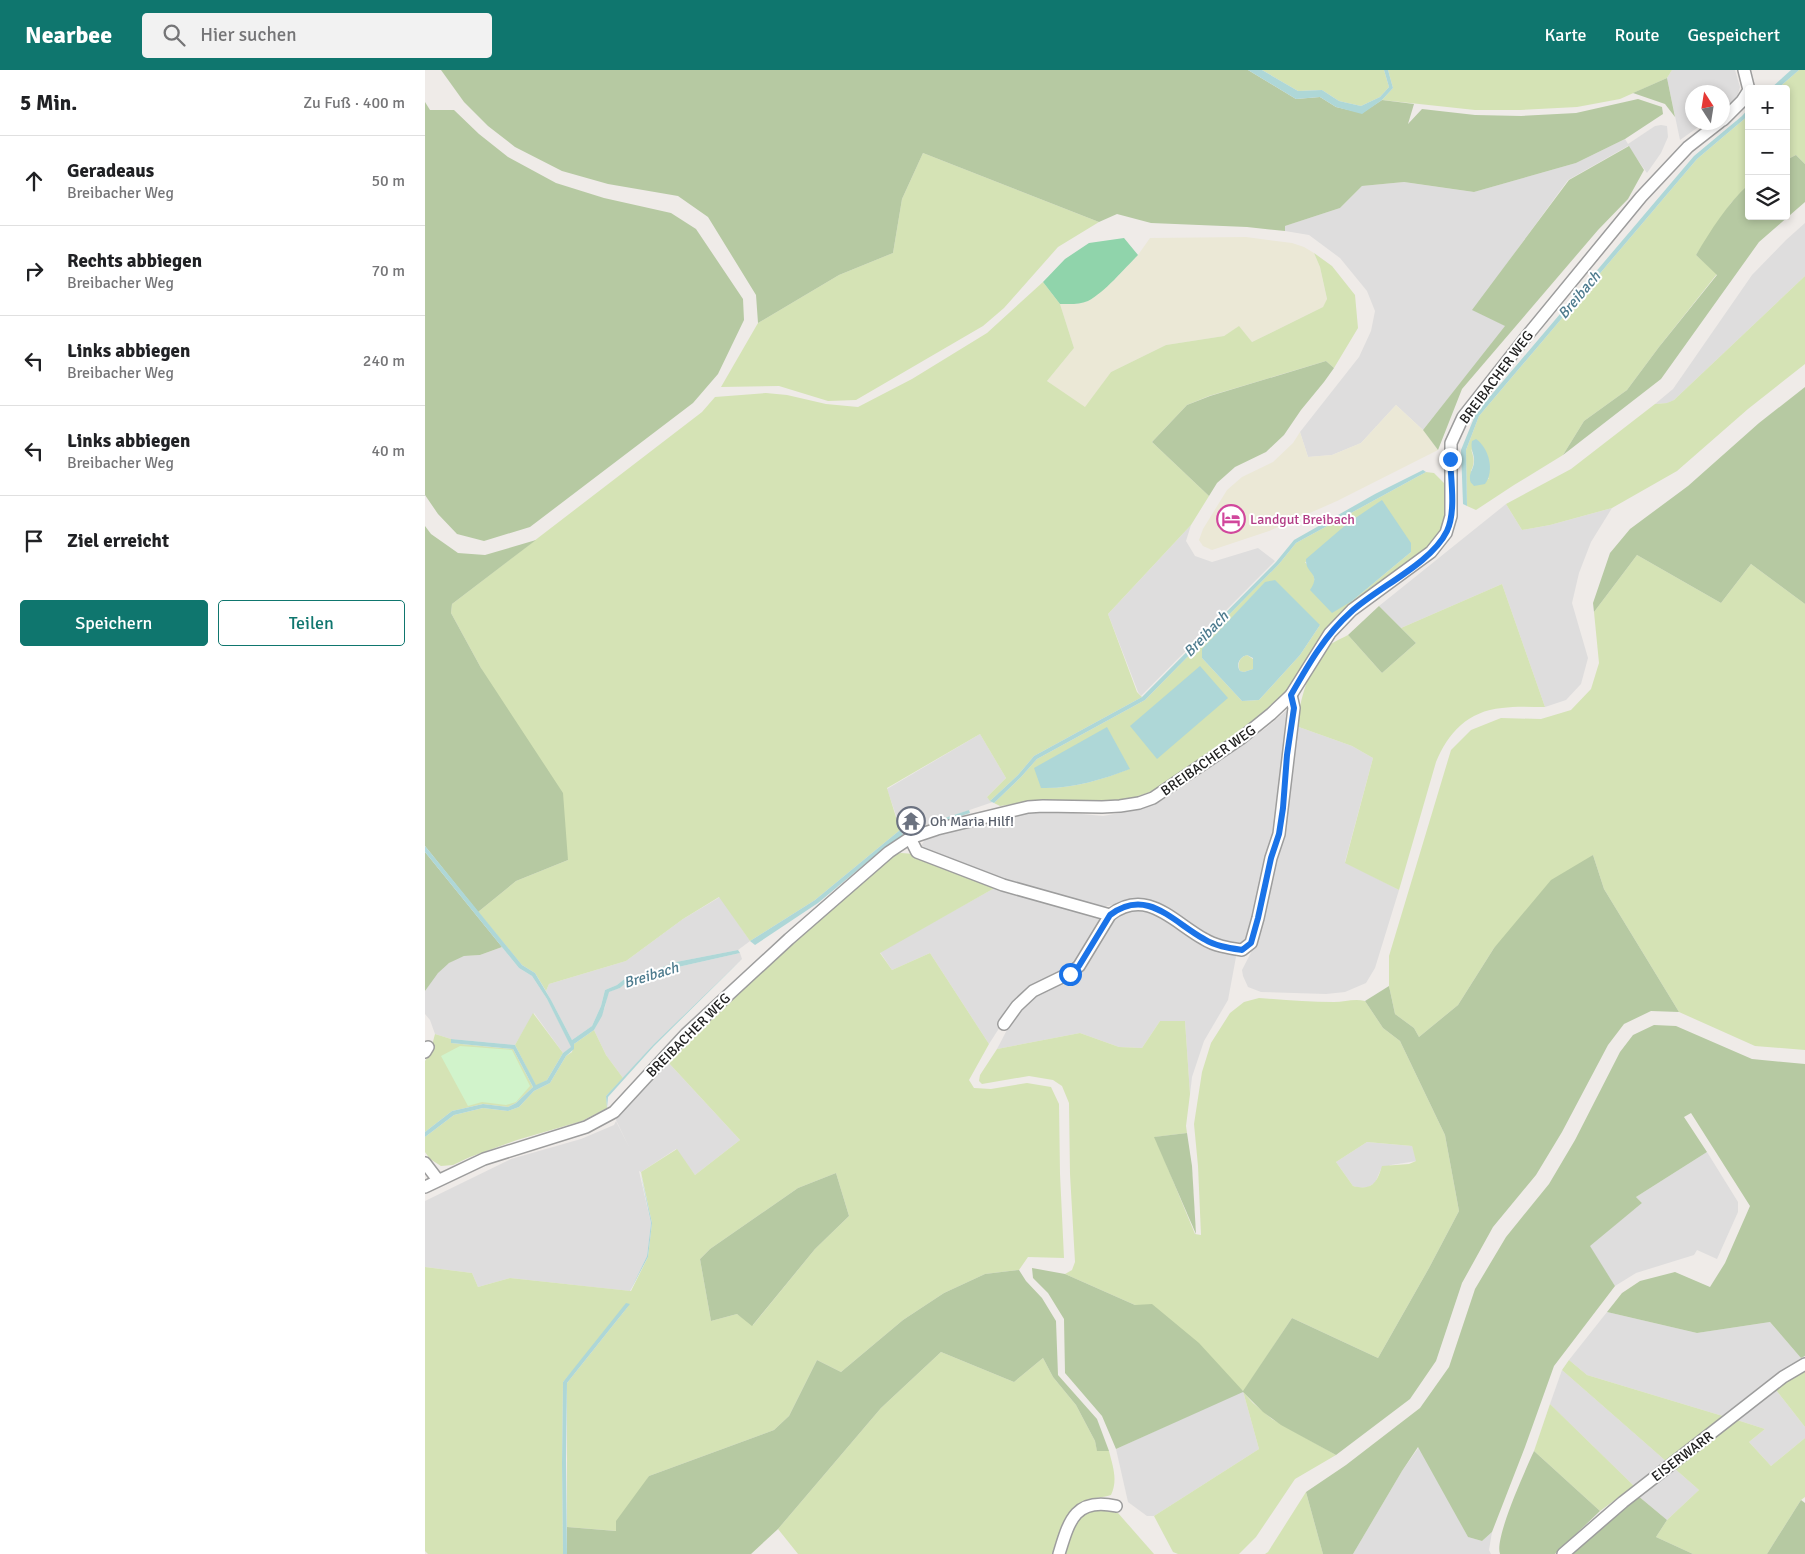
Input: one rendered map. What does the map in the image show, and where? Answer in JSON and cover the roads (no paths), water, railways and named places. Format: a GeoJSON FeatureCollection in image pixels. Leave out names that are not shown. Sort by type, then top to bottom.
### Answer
{"type":"FeatureCollection","features":[{"type":"Feature","properties":{"kind":"street","name":"BREIBACHER WEG"},"geometry":{"type":"LineString","coordinates":[[1730,112],[1742,101],[1749,90],[1744,70]]}},
{"type":"Feature","properties":{"kind":"street","name":"BREIBACHER WEG"},"geometry":{"type":"LineString","coordinates":[[425,1187],[499,1154],[586,1127],[614,1112],[685,1034],[789,939],[889,852],[910,838],[937,829],[1028,807],[1102,807],[1139,803],[1153,798],[1240,739],[1271,714],[1291,695],[1329,633],[1352,610],[1431,552],[1446,533],[1451,516],[1451,443],[1463,417],[1525,337],[1641,197],[1688,147],[1710,130]]}},
{"type":"Feature","properties":{"kind":"street"},"geometry":{"type":"LineString","coordinates":[[1005,1024],[1017,1006],[1033,991],[1070,974],[1079,966],[1110,915],[1128,905],[1148,904],[1206,941],[1224,947],[1242,950],[1251,943],[1271,858],[1279,834],[1294,708],[1291,695]]}},
{"type":"Feature","properties":{"kind":"street"},"geometry":{"type":"LineString","coordinates":[[910,838],[917,852],[994,882],[1110,915]]}},
{"type":"Feature","properties":{"kind":"street"},"geometry":{"type":"LineString","coordinates":[[425,1163],[438,1180]]}},
{"type":"Feature","properties":{"kind":"street","name":"EISERWARR"},"geometry":{"type":"LineString","coordinates":[[1563,1554],[1623,1502],[1783,1377],[1805,1364]]}},
{"type":"Feature","properties":{"kind":"street"},"geometry":{"type":"LineString","coordinates":[[1059,1554],[1069,1522],[1077,1512],[1095,1504],[1104,1503],[1116,1506]]}},
{"type":"Feature","properties":{"kind":"water"},"geometry":{"type":"Polygon","coordinates":[[[1248,70],[1262,70],[1298,91],[1322,90],[1339,101],[1361,106],[1380,97],[1389,87],[1384,70],[1388,70],[1393,88],[1382,100],[1362,114],[1336,107],[1320,97],[1296,99],[1248,70]]]}},
{"type":"Feature","properties":{"kind":"water"},"geometry":{"type":"Polygon","coordinates":[[[1791,70],[1799,70],[1782,85],[1774,85],[1791,70]]]}},
{"type":"Feature","properties":{"kind":"water","name":"Breibach"},"geometry":{"type":"Polygon","coordinates":[[[1745,113],[1745,118],[1697,159],[1479,416],[1466,450],[1467,506],[1463,504],[1461,450],[1476,413],[1694,156],[1725,130],[1730,130],[1730,126],[1745,113]]]}},
{"type":"Feature","properties":{"kind":"water"},"geometry":{"type":"Polygon","coordinates":[[[1476,439],[1481,443],[1487,454],[1490,473],[1485,484],[1474,486],[1470,481],[1470,477],[1474,462],[1472,441],[1476,439]]]}},
{"type":"Feature","properties":{"kind":"water","name":"Breibach"},"geometry":{"type":"Polygon","coordinates":[[[1423,470],[1426,472],[1296,543],[1279,564],[1145,700],[1037,759],[994,803],[990,801],[1018,775],[1034,756],[1142,697],[1276,562],[1294,540],[1375,494],[1423,470]]]}},
{"type":"Feature","properties":{"kind":"water"},"geometry":{"type":"Polygon","coordinates":[[[1382,500],[1411,543],[1411,552],[1352,601],[1332,613],[1310,590],[1314,576],[1306,564],[1306,559],[1348,523],[1382,500]]]}},
{"type":"Feature","properties":{"kind":"water"},"geometry":{"type":"Polygon","coordinates":[[[1275,580],[1320,625],[1300,655],[1259,700],[1242,701],[1202,658],[1202,649],[1265,582],[1275,580]],[[1247,655],[1240,659],[1238,664],[1240,671],[1244,672],[1253,669],[1253,658],[1247,655]]]}},
{"type":"Feature","properties":{"kind":"water"},"geometry":{"type":"Polygon","coordinates":[[[1200,666],[1228,698],[1157,759],[1130,726],[1200,666]]]}},
{"type":"Feature","properties":{"kind":"water"},"geometry":{"type":"Polygon","coordinates":[[[1107,727],[1130,769],[1086,783],[1064,787],[1041,788],[1034,768],[1107,727]]]}},
{"type":"Feature","properties":{"kind":"water"},"geometry":{"type":"Polygon","coordinates":[[[969,810],[970,813],[934,825],[933,822],[969,810]]]}},
{"type":"Feature","properties":{"kind":"water"},"geometry":{"type":"Polygon","coordinates":[[[900,830],[904,836],[877,854],[818,903],[755,945],[750,941],[815,900],[900,830]]]}},
{"type":"Feature","properties":{"kind":"water","name":"Breibach"},"geometry":{"type":"Polygon","coordinates":[[[425,846],[522,965],[535,973],[572,1040],[592,1026],[601,1006],[605,990],[617,985],[627,977],[637,977],[676,962],[738,950],[740,953],[678,967],[639,980],[628,981],[620,988],[609,992],[602,1016],[594,1030],[574,1044],[574,1049],[566,1056],[550,1083],[534,1091],[519,1107],[508,1111],[483,1108],[454,1115],[425,1137],[425,1132],[452,1111],[483,1104],[508,1107],[516,1103],[533,1087],[513,1049],[451,1043],[451,1039],[515,1045],[536,1085],[547,1080],[563,1053],[571,1047],[547,999],[532,976],[519,968],[425,852],[425,846]]]}},
{"type":"Feature","properties":{"kind":"water"},"geometry":{"type":"Polygon","coordinates":[[[742,959],[654,1046],[608,1097],[607,1108],[606,1096],[653,1045],[742,959]]]}},
{"type":"Feature","properties":{"kind":"water"},"geometry":{"type":"Polygon","coordinates":[[[640,1170],[652,1223],[648,1257],[630,1291],[647,1256],[651,1223],[640,1170]]]}},
{"type":"Feature","properties":{"kind":"water"},"geometry":{"type":"Polygon","coordinates":[[[626,1303],[630,1304],[567,1383],[567,1554],[563,1554],[563,1382],[626,1303]]]}},
{"type":"Feature","properties":{"kind":"place","name":"Landgut Breibach"},"geometry":{"type":"Point","coordinates":[1231,519]}},
{"type":"Feature","properties":{"kind":"place","name":"Oh Maria Hilf!"},"geometry":{"type":"Point","coordinates":[911,821]}}]}
